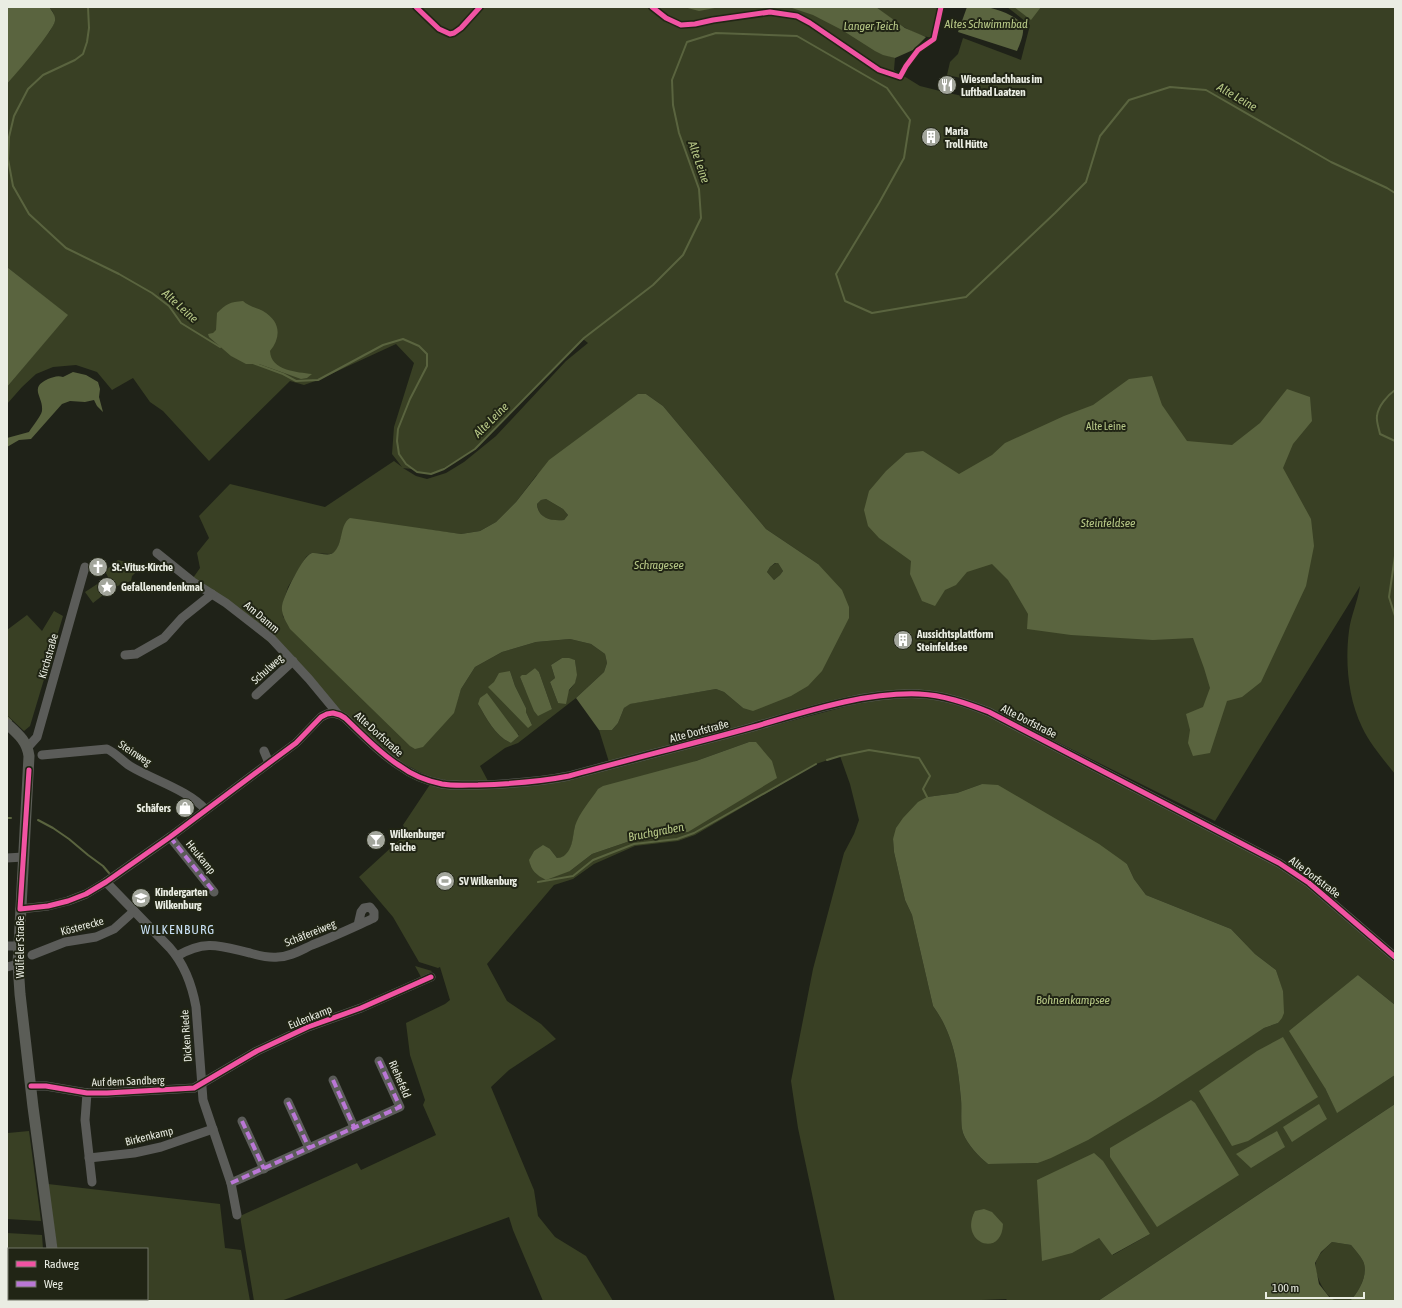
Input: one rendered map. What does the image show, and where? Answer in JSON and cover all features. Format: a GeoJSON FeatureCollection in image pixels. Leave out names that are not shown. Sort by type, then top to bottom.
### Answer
{"type":"FeatureCollection","features":[{"type":"Feature","properties":{"kind":"main road"},"geometry":{"type":"LineString","coordinates":[[7,724],[28,747]]}},
{"type":"Feature","properties":{"kind":"main road","name":"Wülfeler Straße"},"geometry":{"type":"LineString","coordinates":[[28,747],[29,770],[20,909],[13,946],[18,964],[33,1107],[52,1248]]}},
{"type":"Feature","properties":{"kind":"street","name":"Am Damm"},"geometry":{"type":"LineString","coordinates":[[157,553],[193,582],[226,603],[271,638],[293,661],[338,714]]}},
{"type":"Feature","properties":{"kind":"street","name":"Kirchstraße"},"geometry":{"type":"LineString","coordinates":[[28,747],[37,737],[85,568]]}},
{"type":"Feature","properties":{"kind":"street"},"geometry":{"type":"LineString","coordinates":[[126,655],[136,654],[164,638],[182,618],[212,594]]}},
{"type":"Feature","properties":{"kind":"street","name":"Schulweg"},"geometry":{"type":"LineString","coordinates":[[256,695],[293,661]]}},
{"type":"Feature","properties":{"kind":"street","name":"Alte Dorfstraße"},"geometry":{"type":"LineString","coordinates":[[322,717],[327,714],[338,714],[345,718],[399,766],[428,780],[442,784],[454,785],[490,784],[550,780],[569,776],[800,714],[881,695],[920,694],[944,698],[970,704],[982,709],[1293,871],[1395,957]]}},
{"type":"Feature","properties":{"kind":"street"},"geometry":{"type":"LineString","coordinates":[[20,909],[68,902],[86,894],[106,882],[170,837],[296,743],[322,717],[325,704],[322,695]]}},
{"type":"Feature","properties":{"kind":"street","name":"Steinweg"},"geometry":{"type":"LineString","coordinates":[[42,755],[107,749],[130,766],[197,801],[206,810]]}},
{"type":"Feature","properties":{"kind":"street"},"geometry":{"type":"LineString","coordinates":[[264,752],[269,763]]}},
{"type":"Feature","properties":{"kind":"street","name":"Heukamp"},"geometry":{"type":"LineString","coordinates":[[170,837],[214,892]]}},
{"type":"Feature","properties":{"kind":"street"},"geometry":{"type":"LineString","coordinates":[[7,858],[23,857]]}},
{"type":"Feature","properties":{"kind":"street","name":"Dicken Riede"},"geometry":{"type":"LineString","coordinates":[[106,882],[177,956],[186,973],[196,1007],[203,1100],[231,1183],[237,1215]]}},
{"type":"Feature","properties":{"kind":"street","name":"Kösterecke"},"geometry":{"type":"LineString","coordinates":[[32,955],[65,942],[96,937],[114,929],[134,911]]}},
{"type":"Feature","properties":{"kind":"street","name":"Schäfereiweg"},"geometry":{"type":"LineString","coordinates":[[177,956],[194,947],[219,945],[268,958],[280,957],[291,955],[358,925]]}},
{"type":"Feature","properties":{"kind":"street"},"geometry":{"type":"LineString","coordinates":[[7,967],[18,964]]}},
{"type":"Feature","properties":{"kind":"street","name":"Eulenkamp"},"geometry":{"type":"LineString","coordinates":[[201,1085],[257,1051],[301,1030],[324,1020],[361,1008],[431,977]]}},
{"type":"Feature","properties":{"kind":"street","name":"Riehefeld"},"geometry":{"type":"LineString","coordinates":[[231,1183],[400,1107],[379,1060]]}},
{"type":"Feature","properties":{"kind":"street"},"geometry":{"type":"LineString","coordinates":[[332,1080],[354,1127]]}},
{"type":"Feature","properties":{"kind":"street","name":"Auf dem Sandberg"},"geometry":{"type":"LineString","coordinates":[[31,1086],[46,1086],[87,1093],[107,1093],[194,1088],[201,1085]]}},
{"type":"Feature","properties":{"kind":"street"},"geometry":{"type":"LineString","coordinates":[[87,1093],[85,1120],[92,1182]]}},
{"type":"Feature","properties":{"kind":"street"},"geometry":{"type":"LineString","coordinates":[[288,1102],[309,1148]]}},
{"type":"Feature","properties":{"kind":"street"},"geometry":{"type":"LineString","coordinates":[[242,1121],[264,1169]]}},
{"type":"Feature","properties":{"kind":"street","name":"Birkenkamp"},"geometry":{"type":"LineString","coordinates":[[89,1158],[134,1153],[161,1147],[213,1129]]}},
{"type":"Feature","properties":{"kind":"green space","name":"Alte Leine"},"geometry":{"type":"Polygon","coordinates":[[[49,7],[854,7],[886,55],[895,58],[894,70],[920,86],[967,97],[972,94],[975,81],[947,75],[950,62],[958,54],[963,38],[1021,60],[1030,25],[1007,7],[1395,7],[1395,774],[1365,733],[1357,716],[1351,692],[1347,655],[1348,643],[1350,625],[1360,586],[1215,821],[991,709],[918,690],[881,692],[609,762],[599,730],[612,730],[618,723],[624,708],[629,704],[716,689],[724,692],[743,708],[818,564],[766,529],[663,406],[646,394],[536,476],[516,502],[496,522],[480,531],[461,534],[346,522],[338,547],[334,553],[311,553],[306,557],[288,587],[282,606],[283,617],[453,713],[461,689],[475,667],[502,652],[536,642],[570,639],[591,644],[605,654],[607,663],[604,672],[576,698],[518,743],[505,748],[480,766],[488,781],[454,782],[429,777],[399,761],[335,706],[311,678],[193,578],[200,568],[197,553],[209,538],[199,516],[230,484],[325,507],[394,461],[402,467],[392,454],[394,427],[414,363],[396,344],[304,385],[290,381],[209,461],[163,411],[150,402],[133,378],[112,390],[97,372],[76,365],[53,367],[36,374],[7,404],[7,387],[67,315],[7,267],[7,84],[50,31],[55,21],[53,12],[49,7]],[[583,339],[475,449],[437,472],[431,474],[403,468],[416,476],[427,479],[446,473],[464,462],[496,436],[566,361],[588,343],[583,339]],[[562,658],[551,665],[555,678],[550,682],[558,703],[574,684],[576,675],[575,660],[562,658]],[[535,668],[526,676],[520,677],[526,691],[552,709],[539,672],[535,668]],[[510,671],[489,687],[532,725],[526,712],[526,708],[515,686],[510,671]],[[478,704],[500,736],[511,743],[519,736],[478,704]]]}},
{"type":"Feature","properties":{"kind":"green space"},"geometry":{"type":"Polygon","coordinates":[[[876,7],[938,7],[933,38],[917,34],[896,22],[876,7]]]}},
{"type":"Feature","properties":{"kind":"green space"},"geometry":{"type":"Polygon","coordinates":[[[546,499],[563,509],[568,515],[564,520],[551,520],[540,513],[537,504],[541,500],[546,499]]]}},
{"type":"Feature","properties":{"kind":"green space"},"geometry":{"type":"Polygon","coordinates":[[[118,560],[142,566],[132,576],[131,581],[112,588],[93,603],[85,592],[108,577],[105,571],[118,560]]]}},
{"type":"Feature","properties":{"kind":"green space"},"geometry":{"type":"Polygon","coordinates":[[[778,563],[783,571],[774,580],[767,572],[770,567],[778,563]]]}},
{"type":"Feature","properties":{"kind":"green space"},"geometry":{"type":"Polygon","coordinates":[[[54,611],[63,616],[30,726],[24,731],[7,715],[7,630],[27,615],[42,631],[54,611]]]}},
{"type":"Feature","properties":{"kind":"green space"},"geometry":{"type":"Polygon","coordinates":[[[920,698],[944,701],[996,718],[1292,874],[1395,962],[1395,1005],[1358,975],[1325,1088],[1337,1112],[1395,1075],[1395,1104],[1098,1301],[1008,1301],[1006,1299],[958,1301],[835,1301],[798,1128],[791,1081],[813,969],[844,853],[854,834],[859,820],[850,784],[840,756],[816,764],[695,835],[678,841],[635,846],[594,864],[573,879],[554,885],[487,964],[507,1001],[541,1024],[556,1039],[509,1070],[491,1087],[534,1190],[538,1216],[555,1237],[586,1256],[613,1301],[543,1301],[509,1217],[281,1301],[254,1301],[240,1216],[357,1163],[361,1170],[436,1135],[423,1105],[425,1100],[410,1055],[406,1023],[445,1004],[450,1000],[440,967],[438,968],[419,962],[393,917],[359,877],[407,833],[403,825],[429,786],[432,785],[441,787],[596,772],[859,703],[882,699],[920,698]],[[749,742],[696,761],[575,826],[571,846],[566,855],[557,858],[550,849],[534,851],[530,859],[531,867],[570,871],[592,854],[633,840],[688,832],[749,742]],[[982,784],[957,793],[927,797],[893,839],[894,852],[905,900],[912,915],[933,1006],[946,1028],[954,1051],[960,1086],[963,1133],[967,1142],[988,1164],[1038,1163],[1156,1099],[1235,1046],[1264,1028],[1278,1023],[1283,1009],[1283,992],[1276,970],[1255,954],[1231,929],[1146,895],[1134,879],[1127,864],[982,784]],[[1150,1234],[1099,1238],[1113,1255],[1150,1234]]]}},
{"type":"Feature","properties":{"kind":"green space"},"geometry":{"type":"Polygon","coordinates":[[[415,966],[432,971],[421,977],[415,966]]]}},
{"type":"Feature","properties":{"kind":"green space"},"geometry":{"type":"Polygon","coordinates":[[[29,1131],[41,1221],[7,1219],[7,1135],[8,1133],[29,1131]]]}},
{"type":"Feature","properties":{"kind":"green space"},"geometry":{"type":"Polygon","coordinates":[[[48,1184],[220,1204],[225,1248],[241,1250],[250,1301],[136,1300],[148,1300],[148,1248],[57,1248],[48,1184]]]}},
{"type":"Feature","properties":{"kind":"green space"},"geometry":{"type":"Polygon","coordinates":[[[7,1233],[42,1235],[43,1248],[8,1248],[7,1278],[7,1233]]]}},
{"type":"Feature","properties":{"kind":"green space"},"geometry":{"type":"Polygon","coordinates":[[[1332,1242],[1351,1245],[1365,1266],[1364,1277],[1360,1288],[1350,1301],[1337,1301],[1328,1295],[1324,1290],[1316,1272],[1317,1259],[1332,1242]]]}},
{"type":"Feature","properties":{"kind":"water"},"geometry":{"type":"Polygon","coordinates":[[[7,7],[49,7],[54,14],[55,21],[48,34],[7,84],[7,7]]]}},
{"type":"Feature","properties":{"kind":"water"},"geometry":{"type":"Polygon","coordinates":[[[684,7],[720,7],[699,11],[684,7]]]}},
{"type":"Feature","properties":{"kind":"water","name":"Langer Teich"},"geometry":{"type":"Polygon","coordinates":[[[789,7],[876,7],[905,28],[926,37],[913,50],[895,58],[875,51],[842,30],[813,15],[789,7]]]}},
{"type":"Feature","properties":{"kind":"water","name":"Altes Schwimmbad"},"geometry":{"type":"Polygon","coordinates":[[[967,7],[990,8],[1001,11],[1018,20],[1023,27],[1023,30],[1022,39],[1017,51],[958,32],[967,7]]]}},
{"type":"Feature","properties":{"kind":"water"},"geometry":{"type":"Polygon","coordinates":[[[1014,7],[1041,7],[1031,20],[1014,7]]]}},
{"type":"Feature","properties":{"kind":"water"},"geometry":{"type":"Polygon","coordinates":[[[7,267],[68,315],[7,387],[7,267]]]}},
{"type":"Feature","properties":{"kind":"water"},"geometry":{"type":"Polygon","coordinates":[[[243,301],[269,315],[276,324],[278,334],[270,351],[271,358],[275,363],[280,367],[292,371],[312,374],[307,378],[301,379],[259,364],[246,364],[231,356],[209,337],[208,334],[213,333],[216,330],[217,313],[228,304],[243,301]]]}},
{"type":"Feature","properties":{"kind":"water"},"geometry":{"type":"Polygon","coordinates":[[[73,372],[86,375],[98,382],[100,389],[99,397],[103,412],[94,400],[85,402],[70,401],[62,404],[31,439],[19,440],[7,447],[7,438],[29,432],[40,416],[42,406],[38,389],[42,382],[57,376],[63,377],[73,372]]]}},
{"type":"Feature","properties":{"kind":"water","name":"Steinfeldsee"},"geometry":{"type":"Polygon","coordinates":[[[1152,376],[1162,405],[1187,441],[1232,445],[1260,423],[1287,389],[1310,397],[1312,421],[1293,444],[1283,468],[1311,519],[1314,546],[1306,586],[1261,682],[1242,697],[1227,701],[1210,753],[1193,756],[1188,743],[1190,730],[1186,714],[1203,707],[1210,688],[1193,638],[1153,640],[1071,635],[1027,629],[1028,614],[1008,580],[992,564],[967,572],[956,585],[945,590],[935,606],[922,601],[910,574],[911,561],[879,538],[868,526],[864,510],[869,491],[886,471],[906,453],[923,451],[959,474],[992,455],[1005,443],[1064,416],[1093,405],[1129,379],[1152,376]]]}},
{"type":"Feature","properties":{"kind":"water","name":"Schragesee"},"geometry":{"type":"Polygon","coordinates":[[[638,394],[646,394],[663,406],[766,529],[818,564],[842,590],[849,607],[849,618],[822,671],[808,686],[791,696],[753,711],[743,708],[724,692],[716,689],[630,704],[624,708],[618,723],[612,730],[599,730],[576,698],[604,672],[607,663],[605,654],[591,644],[570,639],[536,642],[502,652],[475,667],[461,689],[454,713],[423,747],[415,749],[410,746],[290,629],[284,618],[282,606],[290,586],[299,568],[308,555],[312,553],[330,554],[335,551],[338,547],[345,524],[350,518],[461,534],[480,531],[496,522],[516,502],[549,460],[638,394]],[[546,499],[541,500],[537,504],[540,513],[546,518],[564,520],[568,515],[563,509],[546,499]],[[775,563],[767,572],[774,580],[783,571],[778,563],[775,563]]]}},
{"type":"Feature","properties":{"kind":"water"},"geometry":{"type":"Polygon","coordinates":[[[562,658],[575,660],[577,675],[575,683],[569,690],[566,704],[558,703],[550,682],[555,678],[551,665],[562,658]]]}},
{"type":"Feature","properties":{"kind":"water"},"geometry":{"type":"Polygon","coordinates":[[[535,668],[539,672],[552,709],[538,716],[534,711],[520,677],[522,675],[526,675],[535,668]]]}},
{"type":"Feature","properties":{"kind":"water"},"geometry":{"type":"Polygon","coordinates":[[[510,671],[532,725],[528,728],[488,687],[494,682],[499,673],[510,671]]]}},
{"type":"Feature","properties":{"kind":"water"},"geometry":{"type":"Polygon","coordinates":[[[487,693],[519,736],[511,743],[496,732],[478,704],[480,698],[487,693]]]}},
{"type":"Feature","properties":{"kind":"water"},"geometry":{"type":"Polygon","coordinates":[[[749,742],[756,742],[772,761],[777,778],[688,832],[633,840],[592,854],[570,871],[546,880],[539,876],[531,867],[529,860],[534,851],[543,845],[550,849],[557,858],[562,857],[567,853],[579,816],[598,789],[603,786],[696,761],[749,742]]]}},
{"type":"Feature","properties":{"kind":"water","name":"Bohnenkampsee"},"geometry":{"type":"Polygon","coordinates":[[[982,784],[998,785],[1099,844],[1127,864],[1134,879],[1146,895],[1231,929],[1255,954],[1276,970],[1283,991],[1284,1013],[1278,1023],[1264,1028],[1156,1099],[1088,1140],[1038,1163],[988,1164],[967,1142],[963,1133],[960,1086],[954,1051],[946,1028],[933,1006],[912,915],[905,900],[894,852],[893,839],[896,828],[918,802],[927,797],[957,793],[982,784]]]}},
{"type":"Feature","properties":{"kind":"water"},"geometry":{"type":"Polygon","coordinates":[[[1358,975],[1395,1005],[1395,1075],[1337,1113],[1325,1088],[1289,1031],[1358,975]]]}},
{"type":"Feature","properties":{"kind":"water"},"geometry":{"type":"Polygon","coordinates":[[[1283,1037],[1318,1097],[1248,1141],[1232,1146],[1199,1091],[1257,1051],[1283,1037]]]}},
{"type":"Feature","properties":{"kind":"water"},"geometry":{"type":"Polygon","coordinates":[[[1191,1100],[1195,1103],[1239,1175],[1157,1227],[1110,1157],[1110,1148],[1191,1100]]]}},
{"type":"Feature","properties":{"kind":"water"},"geometry":{"type":"Polygon","coordinates":[[[1319,1104],[1327,1119],[1292,1142],[1283,1127],[1319,1104]]]}},
{"type":"Feature","properties":{"kind":"water"},"geometry":{"type":"Polygon","coordinates":[[[1395,1104],[1395,1301],[1350,1301],[1360,1288],[1364,1277],[1365,1266],[1351,1245],[1332,1242],[1321,1252],[1315,1263],[1319,1284],[1330,1298],[1337,1301],[1098,1301],[1395,1104]]]}},
{"type":"Feature","properties":{"kind":"water"},"geometry":{"type":"Polygon","coordinates":[[[1277,1131],[1285,1147],[1251,1168],[1236,1154],[1277,1131]]]}},
{"type":"Feature","properties":{"kind":"water"},"geometry":{"type":"Polygon","coordinates":[[[1094,1153],[1103,1161],[1150,1234],[1112,1255],[1099,1238],[1072,1253],[1042,1261],[1037,1180],[1094,1153]]]}},
{"type":"Feature","properties":{"kind":"water"},"geometry":{"type":"Polygon","coordinates":[[[984,1209],[992,1212],[1003,1224],[1001,1235],[996,1241],[989,1244],[982,1243],[976,1238],[972,1231],[971,1222],[975,1211],[984,1209]]]}},
{"type":"Feature","properties":{"kind":"waterway","name":"Alte Leine"},"geometry":{"type":"LineString","coordinates":[[88,7],[89,28],[83,54],[75,60],[43,75],[28,89],[14,116],[9,137],[8,159],[13,186],[29,214],[66,248],[119,274],[152,293],[169,306],[181,323],[220,347]]}},
{"type":"Feature","properties":{"kind":"waterway","name":"Alte Leine"},"geometry":{"type":"LineString","coordinates":[[253,363],[283,374],[296,381],[318,380],[383,345],[403,339],[419,346],[427,354],[427,366],[410,399],[398,429],[397,441],[399,454],[406,464],[417,472],[431,474],[444,469],[475,449],[584,338],[653,285],[683,255],[701,218],[699,189],[679,133],[673,105],[672,80],[687,42],[716,33],[797,36],[887,88],[910,120],[904,158],[836,274],[845,301],[872,313],[966,297],[1086,182],[1100,136],[1129,100],[1170,87],[1206,90],[1331,162],[1395,193]]}},
{"type":"Feature","properties":{"kind":"waterway","name":"Alte Leine"},"geometry":{"type":"LineString","coordinates":[[1395,390],[1381,405],[1377,418],[1380,434],[1395,441]]}},
{"type":"Feature","properties":{"kind":"waterway"},"geometry":{"type":"LineString","coordinates":[[1395,556],[1389,597],[1395,616]]}},
{"type":"Feature","properties":{"kind":"waterway"},"geometry":{"type":"LineString","coordinates":[[7,717],[11,721]]}},
{"type":"Feature","properties":{"kind":"waterway","name":"Bruchgraben"},"geometry":{"type":"LineString","coordinates":[[827,760],[869,750],[919,758],[930,776],[923,789],[927,797]]}},
{"type":"Feature","properties":{"kind":"waterway","name":"Bruchgraben"},"geometry":{"type":"LineString","coordinates":[[538,882],[573,876],[593,860],[634,844],[677,839],[694,833],[816,764]]}},
{"type":"Feature","properties":{"kind":"waterway","name":"Bruchgraben"},"geometry":{"type":"LineString","coordinates":[[38,820],[69,839],[103,866],[109,873]]}},
{"type":"Feature","properties":{"kind":"marked path"},"geometry":{"type":"LineString","coordinates":[[170,837],[214,892]]}},
{"type":"Feature","properties":{"kind":"marked path"},"geometry":{"type":"LineString","coordinates":[[231,1183],[400,1107],[379,1061]]}},
{"type":"Feature","properties":{"kind":"marked path"},"geometry":{"type":"LineString","coordinates":[[333,1080],[354,1127]]}},
{"type":"Feature","properties":{"kind":"marked path"},"geometry":{"type":"LineString","coordinates":[[288,1102],[309,1148]]}},
{"type":"Feature","properties":{"kind":"marked path"},"geometry":{"type":"LineString","coordinates":[[242,1121],[264,1169]]}},
{"type":"Feature","properties":{"kind":"cycle path"},"geometry":{"type":"LineString","coordinates":[[416,7],[439,29],[450,34],[461,28],[480,7]]}},
{"type":"Feature","properties":{"kind":"cycle path"},"geometry":{"type":"LineString","coordinates":[[652,7],[666,18],[681,25],[770,12],[797,16],[810,23],[879,70],[900,77],[918,50],[934,39],[941,7]]}},
{"type":"Feature","properties":{"kind":"cycle path"},"geometry":{"type":"LineString","coordinates":[[29,770],[20,909],[48,906],[68,901],[86,894],[106,882],[170,837],[296,743],[321,717],[327,714],[333,713],[345,718],[392,761],[415,775],[442,784],[478,785],[546,780],[569,776],[835,704],[877,696],[898,694],[937,696],[989,712],[1279,863],[1309,883],[1395,957]]}},
{"type":"Feature","properties":{"kind":"cycle path"},"geometry":{"type":"LineString","coordinates":[[31,1086],[46,1086],[87,1093],[194,1088],[257,1051],[308,1027],[361,1008],[431,977]]}},
{"type":"Feature","properties":{"kind":"place","name":"Wiesendachhaus im Luftbad Laatzen"},"geometry":{"type":"Point","coordinates":[947,85]}},
{"type":"Feature","properties":{"kind":"place","name":"Maria Troll Hütte"},"geometry":{"type":"Point","coordinates":[931,137]}},
{"type":"Feature","properties":{"kind":"place","name":"St.-Vitus-Kirche"},"geometry":{"type":"Point","coordinates":[98,567]}},
{"type":"Feature","properties":{"kind":"place","name":"Gefallenendenkmal"},"geometry":{"type":"Point","coordinates":[107,587]}},
{"type":"Feature","properties":{"kind":"place","name":"Aussichtsplattform Steinfeldsee"},"geometry":{"type":"Point","coordinates":[903,640]}},
{"type":"Feature","properties":{"kind":"place","name":"Schäfers"},"geometry":{"type":"Point","coordinates":[185,808]}},
{"type":"Feature","properties":{"kind":"place","name":"Wilkenburger Teiche"},"geometry":{"type":"Point","coordinates":[376,840]}},
{"type":"Feature","properties":{"kind":"place","name":"SV Wilkenburg"},"geometry":{"type":"Point","coordinates":[445,881]}},
{"type":"Feature","properties":{"kind":"place","name":"Kindergarten Wilkenburg"},"geometry":{"type":"Point","coordinates":[141,898]}},
{"type":"Feature","properties":{"kind":"district","name":"WILKENBURG"},"geometry":{"type":"Point","coordinates":[178,929]}}]}
